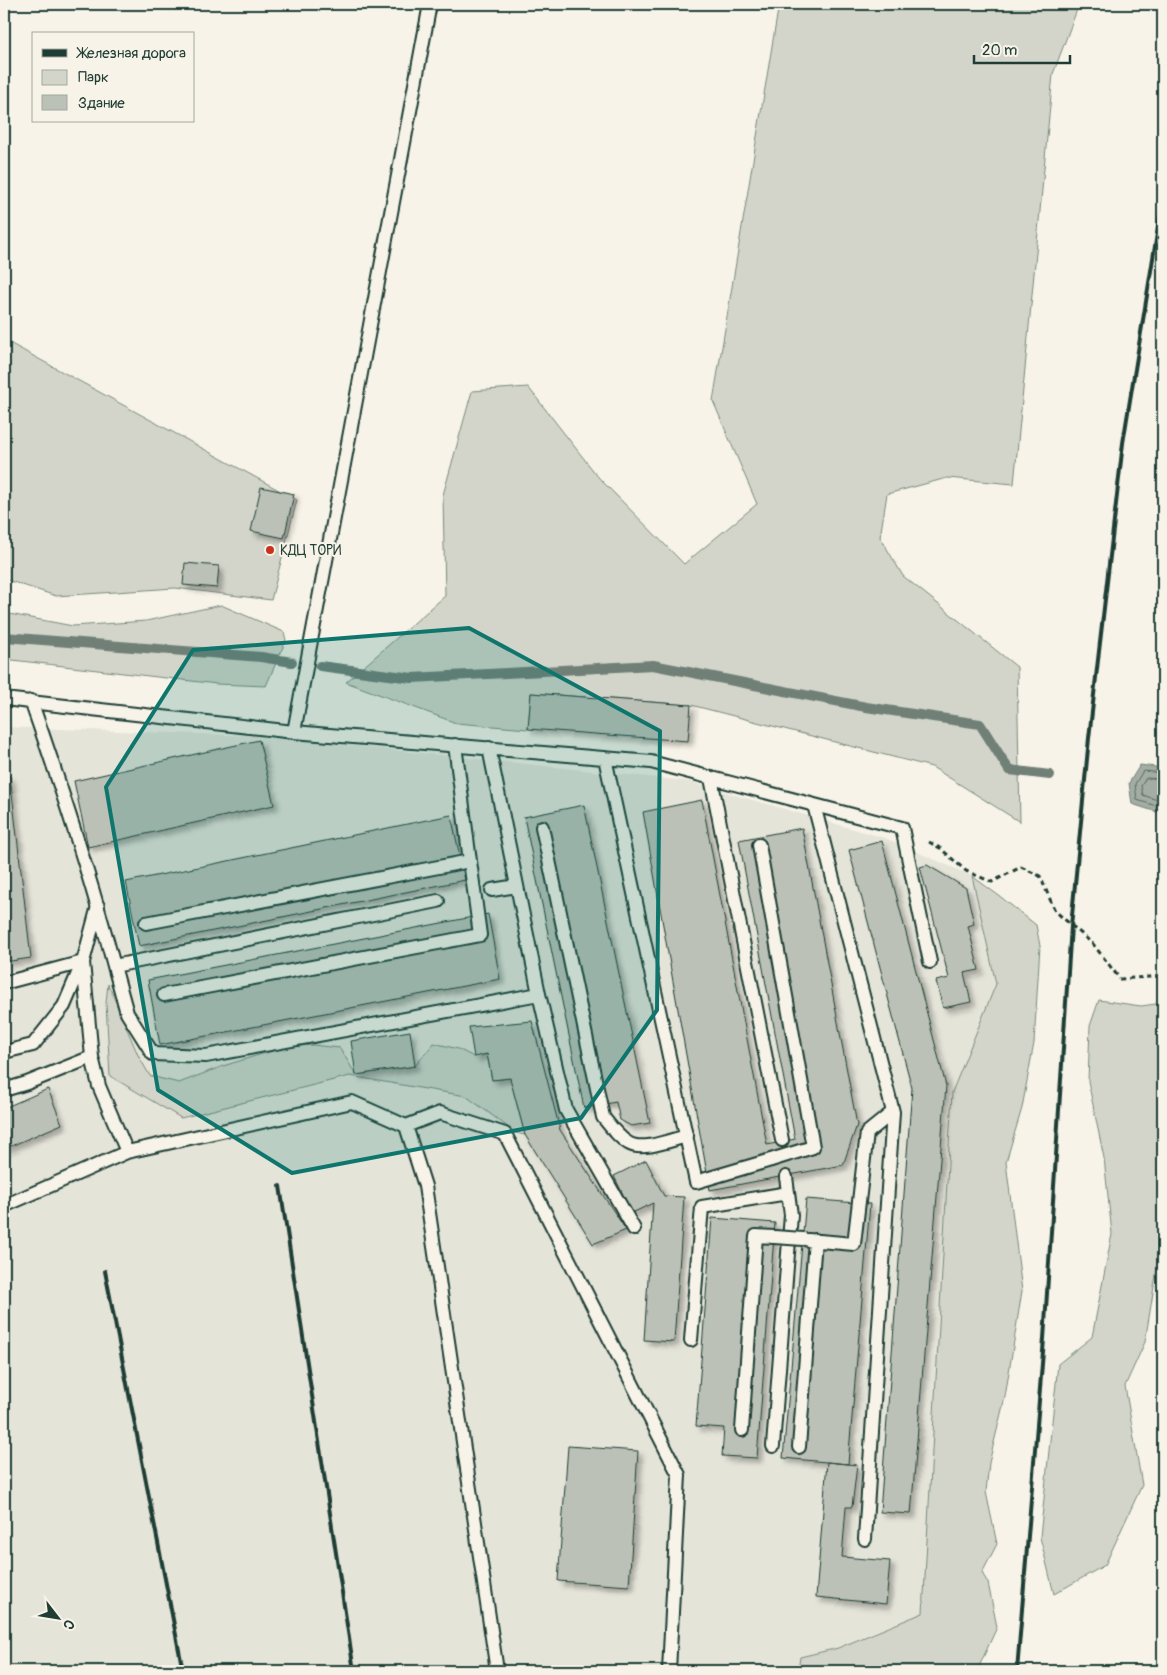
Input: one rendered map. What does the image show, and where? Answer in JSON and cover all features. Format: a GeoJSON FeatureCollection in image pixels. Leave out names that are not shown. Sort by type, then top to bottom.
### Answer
{"type":"FeatureCollection","features":[{"type":"Feature","properties":{"kind":"lane"},"geometry":{"type":"LineString","coordinates":[[294,732],[430,4]]}},
{"type":"Feature","properties":{"kind":"lane"},"geometry":{"type":"LineString","coordinates":[[4,699],[294,732],[651,762],[902,828],[930,962]]}},
{"type":"Feature","properties":{"kind":"lane"},"geometry":{"type":"LineString","coordinates":[[31,701],[61,785],[98,906],[126,1013],[153,1054],[206,1056],[539,994]]}},
{"type":"Feature","properties":{"kind":"lane"},"geometry":{"type":"LineString","coordinates":[[164,995],[480,935],[455,745]]}},
{"type":"Feature","properties":{"kind":"lane"},"geometry":{"type":"LineString","coordinates":[[489,748],[539,994],[566,1110],[634,1229]]}},
{"type":"Feature","properties":{"kind":"lane"},"geometry":{"type":"LineString","coordinates":[[605,758],[696,1182],[813,1147],[759,845]]}},
{"type":"Feature","properties":{"kind":"lane"},"geometry":{"type":"LineString","coordinates":[[711,778],[782,1140]]}},
{"type":"Feature","properties":{"kind":"lane"},"geometry":{"type":"LineString","coordinates":[[814,805],[893,1112],[864,1539]]}},
{"type":"Feature","properties":{"kind":"lane"},"geometry":{"type":"LineString","coordinates":[[542,827],[602,1117],[629,1144],[651,1146],[687,1136]]}},
{"type":"Feature","properties":{"kind":"lane"},"geometry":{"type":"LineString","coordinates":[[146,923],[470,861]]}},
{"type":"Feature","properties":{"kind":"lane"},"geometry":{"type":"LineString","coordinates":[[492,890],[517,886]]}},
{"type":"Feature","properties":{"kind":"lane"},"geometry":{"type":"LineString","coordinates":[[114,966],[438,901]]}},
{"type":"Feature","properties":{"kind":"lane"},"geometry":{"type":"LineString","coordinates":[[4,1052],[33,1045],[64,1006],[83,962],[98,906]]}},
{"type":"Feature","properties":{"kind":"lane"},"geometry":{"type":"LineString","coordinates":[[4,983],[83,962]]}},
{"type":"Feature","properties":{"kind":"lane"},"geometry":{"type":"LineString","coordinates":[[83,962],[92,1057],[99,1086],[127,1152]]}},
{"type":"Feature","properties":{"kind":"lane"},"geometry":{"type":"LineString","coordinates":[[4,1090],[27,1083],[92,1057]]}},
{"type":"Feature","properties":{"kind":"lane"},"geometry":{"type":"LineString","coordinates":[[4,1206],[127,1152],[352,1102],[406,1126],[440,1113],[506,1134],[679,1475],[668,1671]]}},
{"type":"Feature","properties":{"kind":"lane"},"geometry":{"type":"LineString","coordinates":[[742,1430],[756,1236],[854,1244],[866,1133],[893,1112]]}},
{"type":"Feature","properties":{"kind":"lane"},"geometry":{"type":"LineString","coordinates":[[406,1126],[426,1186],[497,1671]]}},
{"type":"Feature","properties":{"kind":"lane"},"geometry":{"type":"LineString","coordinates":[[773,1446],[791,1215],[786,1176]]}},
{"type":"Feature","properties":{"kind":"lane"},"geometry":{"type":"LineString","coordinates":[[691,1340],[702,1207],[788,1193]]}},
{"type":"Feature","properties":{"kind":"lane"},"geometry":{"type":"LineString","coordinates":[[799,1447],[809,1240]]}},
{"type":"Feature","properties":{"kind":"path"},"geometry":{"type":"LineString","coordinates":[[902,828],[940,848],[966,872],[992,882],[1021,867],[1040,876],[1055,911],[1093,944],[1120,979],[1163,976]]}},
{"type":"Feature","properties":{"kind":"highlighted area"},"geometry":{"type":"Polygon","coordinates":[[[469,628],[660,731],[657,1010],[581,1118],[292,1173],[158,1090],[106,787],[193,650],[469,628]]]}},
{"type":"Feature","properties":{"kind":"shaded area"},"geometry":{"type":"Polygon","coordinates":[[[4,727],[258,736],[687,781],[885,838],[972,876],[996,984],[952,1092],[923,1613],[838,1648],[800,1657],[798,1671],[4,1671],[4,727]]]}},
{"type":"Feature","properties":{"kind":"green space"},"geometry":{"type":"Polygon","coordinates":[[[779,4],[1079,4],[1053,74],[1014,484],[947,478],[887,494],[880,537],[903,576],[1017,667],[1020,822],[932,767],[691,705],[531,693],[528,729],[456,723],[346,682],[445,596],[443,495],[472,391],[528,387],[599,478],[684,564],[757,504],[713,401],[779,4]]]}},
{"type":"Feature","properties":{"kind":"green space"},"geometry":{"type":"Polygon","coordinates":[[[4,340],[297,500],[271,600],[175,588],[56,596],[4,579],[4,340]]]}},
{"type":"Feature","properties":{"kind":"green space"},"geometry":{"type":"Polygon","coordinates":[[[221,605],[284,632],[286,640],[266,686],[217,684],[4,659],[4,613],[73,626],[146,621],[221,605]]]}},
{"type":"Feature","properties":{"kind":"green space"},"geometry":{"type":"Polygon","coordinates":[[[972,876],[1036,925],[1040,946],[1034,1043],[1022,1108],[1006,1162],[1022,1291],[1005,1397],[989,1463],[986,1492],[997,1544],[982,1573],[988,1583],[997,1627],[977,1671],[798,1671],[800,1657],[838,1648],[923,1613],[952,1092],[996,984],[972,876]]]}},
{"type":"Feature","properties":{"kind":"green space"},"geometry":{"type":"Polygon","coordinates":[[[108,984],[138,1055],[150,1076],[179,1083],[223,1066],[285,1047],[312,1045],[340,1048],[356,1075],[415,1066],[434,1043],[458,1049],[474,1057],[487,1054],[492,1080],[510,1078],[525,1135],[516,1133],[466,1096],[350,1076],[181,1118],[110,1076],[106,1003],[108,984]]]}},
{"type":"Feature","properties":{"kind":"green space"},"geometry":{"type":"Polygon","coordinates":[[[1099,1000],[1141,1006],[1163,1003],[1163,1245],[1160,1250],[1145,1342],[1125,1386],[1142,1485],[1105,1565],[1054,1594],[1040,1537],[1058,1364],[1092,1337],[1112,1234],[1104,1158],[1088,1081],[1090,1026],[1099,1000]]]}},
{"type":"Feature","properties":{"kind":"water"},"geometry":{"type":"Polygon","coordinates":[[[1140,765],[1163,768],[1163,814],[1132,804],[1129,783],[1140,765]]]}},
{"type":"Feature","properties":{"kind":"building"},"geometry":{"type":"Polygon","coordinates":[[[261,487],[294,494],[284,538],[251,531],[261,487]]]}},
{"type":"Feature","properties":{"kind":"building"},"geometry":{"type":"Polygon","coordinates":[[[185,563],[219,566],[217,588],[183,585],[185,563]]]}},
{"type":"Feature","properties":{"kind":"building"},"geometry":{"type":"Polygon","coordinates":[[[531,693],[691,705],[688,741],[528,729],[531,693]]]}},
{"type":"Feature","properties":{"kind":"building"},"geometry":{"type":"Polygon","coordinates":[[[259,740],[274,805],[88,847],[74,781],[259,740]]]}},
{"type":"Feature","properties":{"kind":"building"},"geometry":{"type":"Polygon","coordinates":[[[10,776],[31,958],[4,962],[4,777],[10,776]]]}},
{"type":"Feature","properties":{"kind":"building"},"geometry":{"type":"Polygon","coordinates":[[[702,800],[767,1145],[795,1139],[739,840],[802,828],[857,1125],[843,1165],[710,1190],[643,812],[702,800]]]}},
{"type":"Feature","properties":{"kind":"building"},"geometry":{"type":"Polygon","coordinates":[[[584,805],[650,1123],[631,1126],[620,1120],[616,1102],[584,1108],[524,817],[584,805]]]}},
{"type":"Feature","properties":{"kind":"building"},"geometry":{"type":"Polygon","coordinates":[[[451,815],[465,880],[139,946],[126,882],[451,815]]]}},
{"type":"Feature","properties":{"kind":"building"},"geometry":{"type":"Polygon","coordinates":[[[882,841],[946,1086],[911,1514],[880,1512],[912,1088],[849,850],[882,841]]]}},
{"type":"Feature","properties":{"kind":"building"},"geometry":{"type":"Polygon","coordinates":[[[927,865],[966,888],[974,924],[968,926],[979,970],[964,973],[971,1002],[943,1008],[936,981],[949,978],[920,867],[927,865]]]}},
{"type":"Feature","properties":{"kind":"building"},"geometry":{"type":"Polygon","coordinates":[[[488,914],[500,979],[160,1045],[148,980],[488,914]]]}},
{"type":"Feature","properties":{"kind":"building"},"geometry":{"type":"Polygon","coordinates":[[[532,1021],[560,1130],[626,1230],[593,1244],[525,1135],[510,1078],[492,1080],[487,1054],[474,1057],[469,1027],[532,1021]]]}},
{"type":"Feature","properties":{"kind":"building"},"geometry":{"type":"Polygon","coordinates":[[[410,1031],[415,1066],[356,1075],[351,1041],[410,1031]]]}},
{"type":"Feature","properties":{"kind":"building"},"geometry":{"type":"Polygon","coordinates":[[[48,1089],[62,1124],[4,1149],[4,1108],[48,1089]]]}},
{"type":"Feature","properties":{"kind":"building"},"geometry":{"type":"Polygon","coordinates":[[[646,1160],[664,1196],[684,1197],[674,1342],[644,1340],[653,1203],[632,1213],[614,1176],[646,1160]]]}},
{"type":"Feature","properties":{"kind":"building"},"geometry":{"type":"Polygon","coordinates":[[[806,1199],[870,1204],[848,1464],[783,1458],[806,1199]]]}},
{"type":"Feature","properties":{"kind":"building"},"geometry":{"type":"Polygon","coordinates":[[[712,1218],[775,1223],[757,1458],[722,1456],[724,1428],[696,1426],[712,1218]]]}},
{"type":"Feature","properties":{"kind":"building"},"geometry":{"type":"Polygon","coordinates":[[[568,1446],[638,1451],[629,1586],[558,1581],[568,1446]]]}},
{"type":"Feature","properties":{"kind":"building"},"geometry":{"type":"Polygon","coordinates":[[[827,1462],[857,1465],[852,1507],[846,1507],[842,1557],[890,1561],[886,1604],[816,1597],[827,1462]]]}},
{"type":"Feature","properties":{"kind":"waterway"},"geometry":{"type":"LineString","coordinates":[[4,637],[261,657],[292,662]]}},
{"type":"Feature","properties":{"kind":"waterway"},"geometry":{"type":"LineString","coordinates":[[320,666],[412,678],[653,665],[866,707],[980,724],[1009,770],[1050,775]]}},
{"type":"Feature","properties":{"kind":"railway"},"geometry":{"type":"LineString","coordinates":[[1017,1671],[1044,1339],[1071,926],[1089,738],[1123,443],[1163,197]]}},
{"type":"Feature","properties":{"kind":"railway"},"geometry":{"type":"LineString","coordinates":[[280,1186],[354,1671]]}},
{"type":"Feature","properties":{"kind":"railway"},"geometry":{"type":"LineString","coordinates":[[105,1271],[183,1671]]}},
{"type":"Feature","properties":{"kind":"place","name":"КДЦ ТОРИ"},"geometry":{"type":"Point","coordinates":[270,550]}}]}
